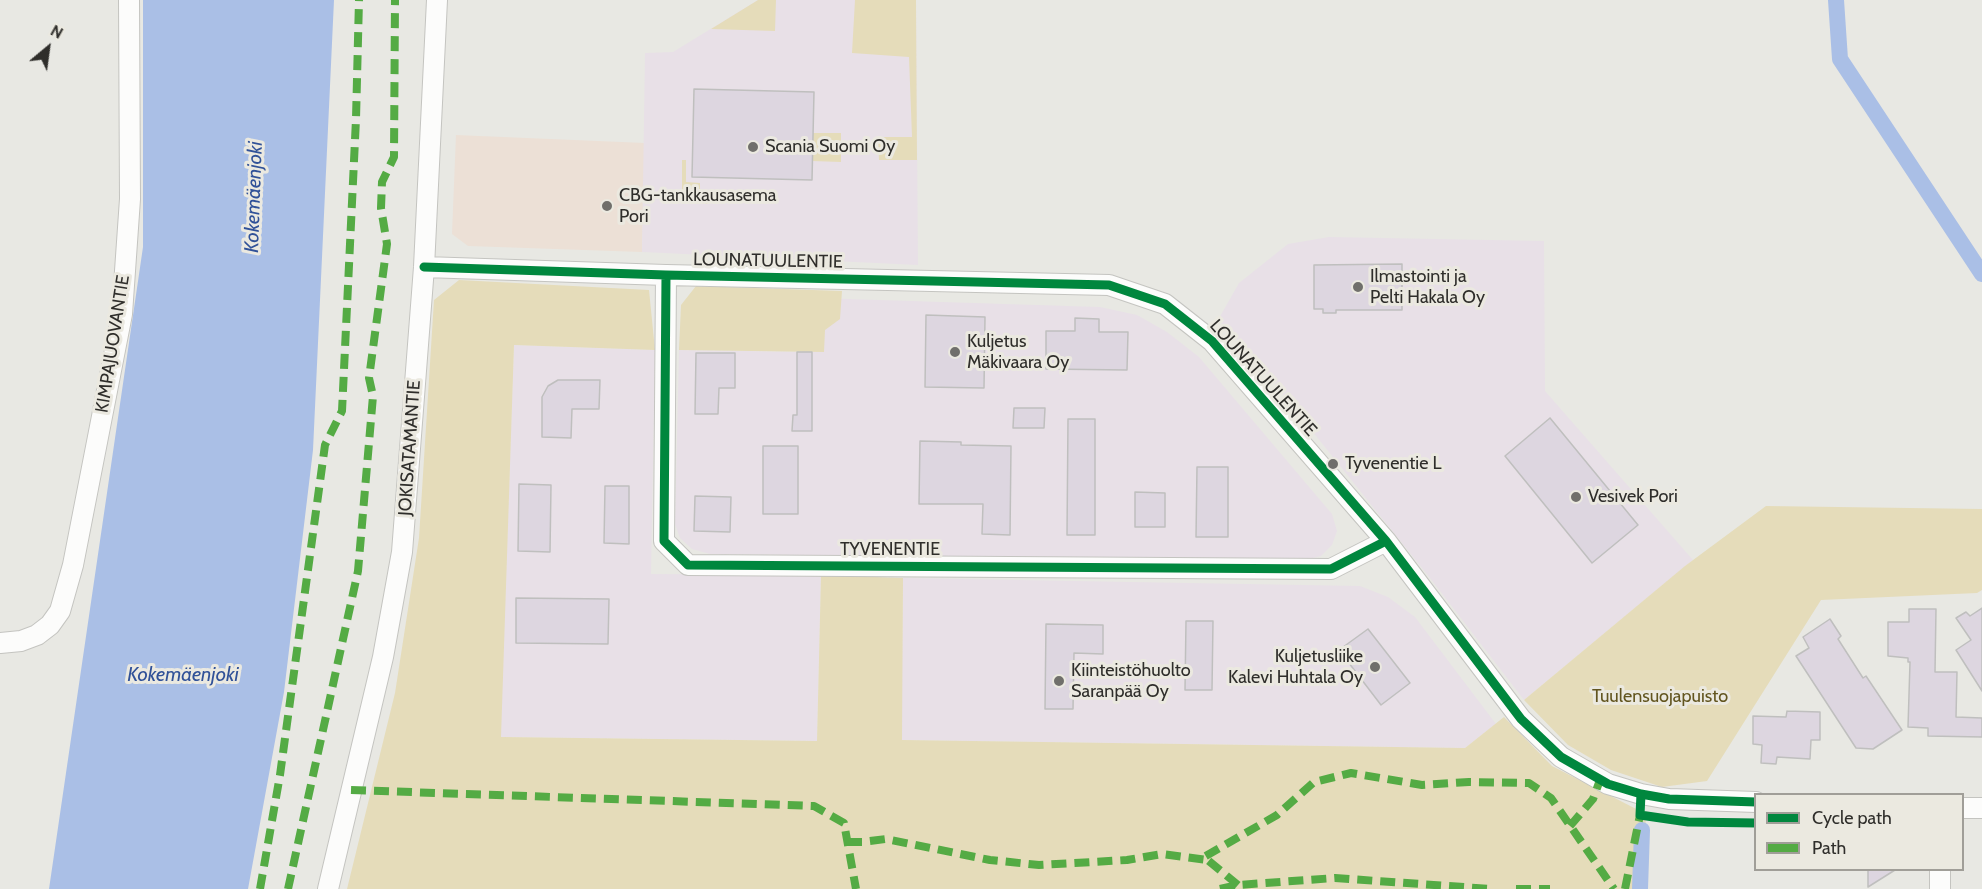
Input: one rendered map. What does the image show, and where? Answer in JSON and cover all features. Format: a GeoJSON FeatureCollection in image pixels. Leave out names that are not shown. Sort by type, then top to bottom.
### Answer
{"type":"FeatureCollection","features":[{"type":"Feature","properties":{"kind":"street","name":"KIMPAJUOVANTIE"},"geometry":{"type":"LineString","coordinates":[[0,643],[21,641],[38,635],[50,625],[60,610],[73,565],[122,314],[130,199],[129,0]]}},
{"type":"Feature","properties":{"kind":"street","name":"JOKISATAMANTIE"},"geometry":{"type":"LineString","coordinates":[[328,889],[383,657],[402,552],[424,267],[437,0]]}},
{"type":"Feature","properties":{"kind":"street","name":"LOUNATUULENTIE"},"geometry":{"type":"LineString","coordinates":[[424,267],[1109,285],[1165,304],[1212,341],[1386,541],[1521,719],[1561,757],[1608,784],[1641,794],[1669,799],[1754,802]]}},
{"type":"Feature","properties":{"kind":"street","name":"TYVENENTIE"},"geometry":{"type":"LineString","coordinates":[[666,275],[664,541],[688,566],[1331,569],[1386,541]]}},
{"type":"Feature","properties":{"kind":"street"},"geometry":{"type":"LineString","coordinates":[[1964,808],[1982,808]]}},
{"type":"Feature","properties":{"kind":"street"},"geometry":{"type":"LineString","coordinates":[[1940,871],[1940,889]]}},
{"type":"Feature","properties":{"kind":"shaded area"},"geometry":{"type":"Polygon","coordinates":[[[758,0],[916,0],[918,265],[642,252],[645,53],[673,52],[758,0]]]}},
{"type":"Feature","properties":{"kind":"shaded area"},"geometry":{"type":"Polygon","coordinates":[[[456,135],[645,143],[642,252],[468,246],[452,234],[456,135]]]}},
{"type":"Feature","properties":{"kind":"shaded area"},"geometry":{"type":"Polygon","coordinates":[[[1329,237],[1544,241],[1545,391],[1693,560],[1524,700],[1430,578],[1255,360],[1218,320],[1239,283],[1288,244],[1329,237]]]}},
{"type":"Feature","properties":{"kind":"shaded area"},"geometry":{"type":"Polygon","coordinates":[[[816,298],[1100,307],[1137,315],[1167,332],[1199,357],[1332,514],[1337,531],[1332,545],[1321,556],[1305,560],[710,554],[692,549],[680,538],[675,524],[679,350],[814,352],[816,298]]]}},
{"type":"Feature","properties":{"kind":"shaded area"},"geometry":{"type":"Polygon","coordinates":[[[514,345],[655,350],[651,574],[821,575],[817,741],[500,737],[514,345]]]}},
{"type":"Feature","properties":{"kind":"shaded area"},"geometry":{"type":"Polygon","coordinates":[[[903,578],[1360,586],[1388,597],[1415,617],[1496,724],[1465,748],[901,740],[903,578]]]}},
{"type":"Feature","properties":{"kind":"green space"},"geometry":{"type":"Polygon","coordinates":[[[758,0],[776,0],[775,31],[711,29],[758,0]]]}},
{"type":"Feature","properties":{"kind":"green space"},"geometry":{"type":"Polygon","coordinates":[[[855,0],[916,0],[917,160],[879,160],[878,137],[912,137],[909,57],[852,53],[855,0]]]}},
{"type":"Feature","properties":{"kind":"green space"},"geometry":{"type":"Polygon","coordinates":[[[813,133],[841,133],[841,162],[812,161],[813,133]]]}},
{"type":"Feature","properties":{"kind":"green space"},"geometry":{"type":"Polygon","coordinates":[[[682,160],[686,160],[686,182],[700,183],[700,191],[682,190],[682,160]]]}},
{"type":"Feature","properties":{"kind":"green space"},"geometry":{"type":"Polygon","coordinates":[[[683,195],[711,196],[710,204],[683,203],[683,195]]]}},
{"type":"Feature","properties":{"kind":"green space"},"geometry":{"type":"Polygon","coordinates":[[[459,280],[649,290],[655,350],[514,345],[501,737],[817,741],[821,575],[903,578],[902,740],[1465,748],[1504,717],[1552,766],[1646,814],[1643,889],[347,889],[395,693],[419,538],[434,300],[459,280]]]}},
{"type":"Feature","properties":{"kind":"green space"},"geometry":{"type":"Polygon","coordinates":[[[696,286],[842,291],[840,319],[825,330],[824,352],[679,350],[681,305],[696,286]]]}},
{"type":"Feature","properties":{"kind":"green space","name":"Tuulensuojapuisto"},"geometry":{"type":"Polygon","coordinates":[[[1766,506],[1982,509],[1982,590],[1977,593],[1821,600],[1707,781],[1662,787],[1611,770],[1568,745],[1524,700],[1685,566],[1766,506]]]}},
{"type":"Feature","properties":{"kind":"water","name":"Kokemäenjoki"},"geometry":{"type":"Polygon","coordinates":[[[143,0],[334,0],[313,450],[284,692],[248,889],[49,889],[143,247],[143,0]]]}},
{"type":"Feature","properties":{"kind":"building","name":"Scania Suomi Oy"},"geometry":{"type":"Polygon","coordinates":[[[694,89],[814,92],[812,180],[692,177],[694,89]]]}},
{"type":"Feature","properties":{"kind":"building","name":"Ilmastointi ja Pelti Hakala Oy"},"geometry":{"type":"Polygon","coordinates":[[[1402,264],[1402,310],[1336,310],[1336,313],[1323,313],[1323,309],[1314,309],[1314,265],[1402,264]]]}},
{"type":"Feature","properties":{"kind":"building","name":"Kuljetus Mäkivaara Oy"},"geometry":{"type":"Polygon","coordinates":[[[926,315],[985,317],[984,388],[925,387],[926,315]]]}},
{"type":"Feature","properties":{"kind":"building"},"geometry":{"type":"Polygon","coordinates":[[[1075,318],[1099,319],[1099,332],[1128,332],[1127,370],[1046,369],[1046,331],[1075,331],[1075,318]]]}},
{"type":"Feature","properties":{"kind":"building"},"geometry":{"type":"Polygon","coordinates":[[[797,352],[812,352],[812,431],[792,431],[793,415],[797,415],[797,352]]]}},
{"type":"Feature","properties":{"kind":"building"},"geometry":{"type":"Polygon","coordinates":[[[696,353],[735,353],[735,388],[719,388],[718,414],[695,414],[696,353]]]}},
{"type":"Feature","properties":{"kind":"building"},"geometry":{"type":"Polygon","coordinates":[[[558,380],[600,380],[599,409],[572,409],[571,438],[542,437],[542,397],[548,386],[558,380]]]}},
{"type":"Feature","properties":{"kind":"building"},"geometry":{"type":"Polygon","coordinates":[[[1014,408],[1045,408],[1044,428],[1013,428],[1014,408]]]}},
{"type":"Feature","properties":{"kind":"building","name":"Vesivek Pori"},"geometry":{"type":"Polygon","coordinates":[[[1550,418],[1638,525],[1592,563],[1505,456],[1550,418]]]}},
{"type":"Feature","properties":{"kind":"building"},"geometry":{"type":"Polygon","coordinates":[[[1068,419],[1095,419],[1095,535],[1067,535],[1068,419]]]}},
{"type":"Feature","properties":{"kind":"building"},"geometry":{"type":"Polygon","coordinates":[[[920,441],[1011,446],[1010,535],[982,534],[983,504],[919,504],[920,441]]]}},
{"type":"Feature","properties":{"kind":"building"},"geometry":{"type":"Polygon","coordinates":[[[763,446],[798,446],[798,514],[763,514],[763,446]]]}},
{"type":"Feature","properties":{"kind":"building"},"geometry":{"type":"Polygon","coordinates":[[[1197,467],[1228,467],[1228,537],[1196,537],[1197,467]]]}},
{"type":"Feature","properties":{"kind":"building"},"geometry":{"type":"Polygon","coordinates":[[[519,484],[551,485],[550,552],[518,551],[519,484]]]}},
{"type":"Feature","properties":{"kind":"building"},"geometry":{"type":"Polygon","coordinates":[[[605,486],[629,486],[629,544],[604,543],[605,486]]]}},
{"type":"Feature","properties":{"kind":"building"},"geometry":{"type":"Polygon","coordinates":[[[1135,492],[1165,493],[1165,527],[1135,527],[1135,492]]]}},
{"type":"Feature","properties":{"kind":"building"},"geometry":{"type":"Polygon","coordinates":[[[695,496],[731,497],[730,532],[694,531],[695,496]]]}},
{"type":"Feature","properties":{"kind":"building"},"geometry":{"type":"Polygon","coordinates":[[[516,598],[609,599],[608,644],[516,643],[516,598]]]}},
{"type":"Feature","properties":{"kind":"building"},"geometry":{"type":"Polygon","coordinates":[[[1982,608],[1982,691],[1956,650],[1971,640],[1956,618],[1966,612],[1970,616],[1982,608]]]}},
{"type":"Feature","properties":{"kind":"building"},"geometry":{"type":"Polygon","coordinates":[[[1909,609],[1936,609],[1935,672],[1957,672],[1956,717],[1982,718],[1982,737],[1928,736],[1928,728],[1908,727],[1910,662],[1908,658],[1888,656],[1888,622],[1909,622],[1909,609]]]}},
{"type":"Feature","properties":{"kind":"building"},"geometry":{"type":"Polygon","coordinates":[[[1830,619],[1841,636],[1838,639],[1863,678],[1866,676],[1902,730],[1873,749],[1856,748],[1796,656],[1809,648],[1803,637],[1830,619]]]}},
{"type":"Feature","properties":{"kind":"building"},"geometry":{"type":"Polygon","coordinates":[[[1186,621],[1213,621],[1212,690],[1185,690],[1186,621]]]}},
{"type":"Feature","properties":{"kind":"building","name":"Kiinteistöhuolto Saranpää Oy"},"geometry":{"type":"Polygon","coordinates":[[[1046,624],[1103,625],[1103,654],[1074,653],[1073,709],[1045,709],[1046,624]]]}},
{"type":"Feature","properties":{"kind":"building","name":"Kuljetusliike Kalevi Huhtala Oy"},"geometry":{"type":"Polygon","coordinates":[[[1368,629],[1410,683],[1381,705],[1339,650],[1368,629]]]}},
{"type":"Feature","properties":{"kind":"building"},"geometry":{"type":"Polygon","coordinates":[[[1787,711],[1820,712],[1820,740],[1811,740],[1810,759],[1777,757],[1776,764],[1761,763],[1762,745],[1753,744],[1753,716],[1786,717],[1787,711]]]}},
{"type":"Feature","properties":{"kind":"building"},"geometry":{"type":"Polygon","coordinates":[[[1868,871],[1893,871],[1868,887],[1868,871]]]}},
{"type":"Feature","properties":{"kind":"waterway"},"geometry":{"type":"LineString","coordinates":[[1836,0],[1840,59],[1982,274]]}},
{"type":"Feature","properties":{"kind":"waterway"},"geometry":{"type":"LineString","coordinates":[[1640,889],[1642,830]]}},
{"type":"Feature","properties":{"kind":"marked path"},"geometry":{"type":"LineString","coordinates":[[260,889],[280,775],[325,445],[342,411],[356,119],[359,0]]}},
{"type":"Feature","properties":{"kind":"marked path"},"geometry":{"type":"LineString","coordinates":[[288,889],[358,571],[373,396],[369,378],[387,244],[381,208],[382,182],[394,157],[395,0]]}},
{"type":"Feature","properties":{"kind":"marked path"},"geometry":{"type":"LineString","coordinates":[[1238,885],[1204,857],[1277,815],[1314,782],[1351,773],[1422,785],[1469,782],[1529,783],[1551,798],[1614,889]]}},
{"type":"Feature","properties":{"kind":"marked path"},"geometry":{"type":"LineString","coordinates":[[1570,826],[1593,799],[1600,780]]}},
{"type":"Feature","properties":{"kind":"marked path"},"geometry":{"type":"LineString","coordinates":[[351,790],[814,806],[844,823],[856,889]]}},
{"type":"Feature","properties":{"kind":"marked path"},"geometry":{"type":"LineString","coordinates":[[1625,889],[1640,815]]}},
{"type":"Feature","properties":{"kind":"marked path"},"geometry":{"type":"LineString","coordinates":[[847,842],[886,839],[990,860],[1039,865],[1127,860],[1162,854],[1207,860]]}},
{"type":"Feature","properties":{"kind":"marked path"},"geometry":{"type":"LineString","coordinates":[[1220,889],[1238,885],[1335,878],[1491,889]]}},
{"type":"Feature","properties":{"kind":"marked path"},"geometry":{"type":"LineString","coordinates":[[1516,889],[1550,889]]}},
{"type":"Feature","properties":{"kind":"cycle path"},"geometry":{"type":"LineString","coordinates":[[424,267],[1109,285],[1165,304],[1212,341],[1386,541],[1521,719],[1561,757],[1608,784],[1641,794],[1669,799],[1754,802]]}},
{"type":"Feature","properties":{"kind":"cycle path"},"geometry":{"type":"LineString","coordinates":[[666,275],[664,541],[688,565],[1331,569],[1386,541]]}},
{"type":"Feature","properties":{"kind":"cycle path"},"geometry":{"type":"LineString","coordinates":[[1641,794],[1640,815],[1688,822],[1754,823]]}},
{"type":"Feature","properties":{"kind":"place","name":"Scania Suomi Oy"},"geometry":{"type":"Point","coordinates":[753,147]}},
{"type":"Feature","properties":{"kind":"place","name":"CBG-tankkausasema Pori"},"geometry":{"type":"Point","coordinates":[607,206]}},
{"type":"Feature","properties":{"kind":"place","name":"Ilmastointi ja Pelti Hakala Oy"},"geometry":{"type":"Point","coordinates":[1358,287]}},
{"type":"Feature","properties":{"kind":"place","name":"Kuljetus Mäkivaara Oy"},"geometry":{"type":"Point","coordinates":[955,352]}},
{"type":"Feature","properties":{"kind":"place","name":"Tyvenentie L"},"geometry":{"type":"Point","coordinates":[1333,464]}},
{"type":"Feature","properties":{"kind":"place","name":"Vesivek Pori"},"geometry":{"type":"Point","coordinates":[1576,497]}},
{"type":"Feature","properties":{"kind":"place","name":"Kuljetusliike Kalevi Huhtala Oy"},"geometry":{"type":"Point","coordinates":[1375,667]}},
{"type":"Feature","properties":{"kind":"place","name":"Kiinteistöhuolto Saranpää Oy"},"geometry":{"type":"Point","coordinates":[1059,681]}}]}
